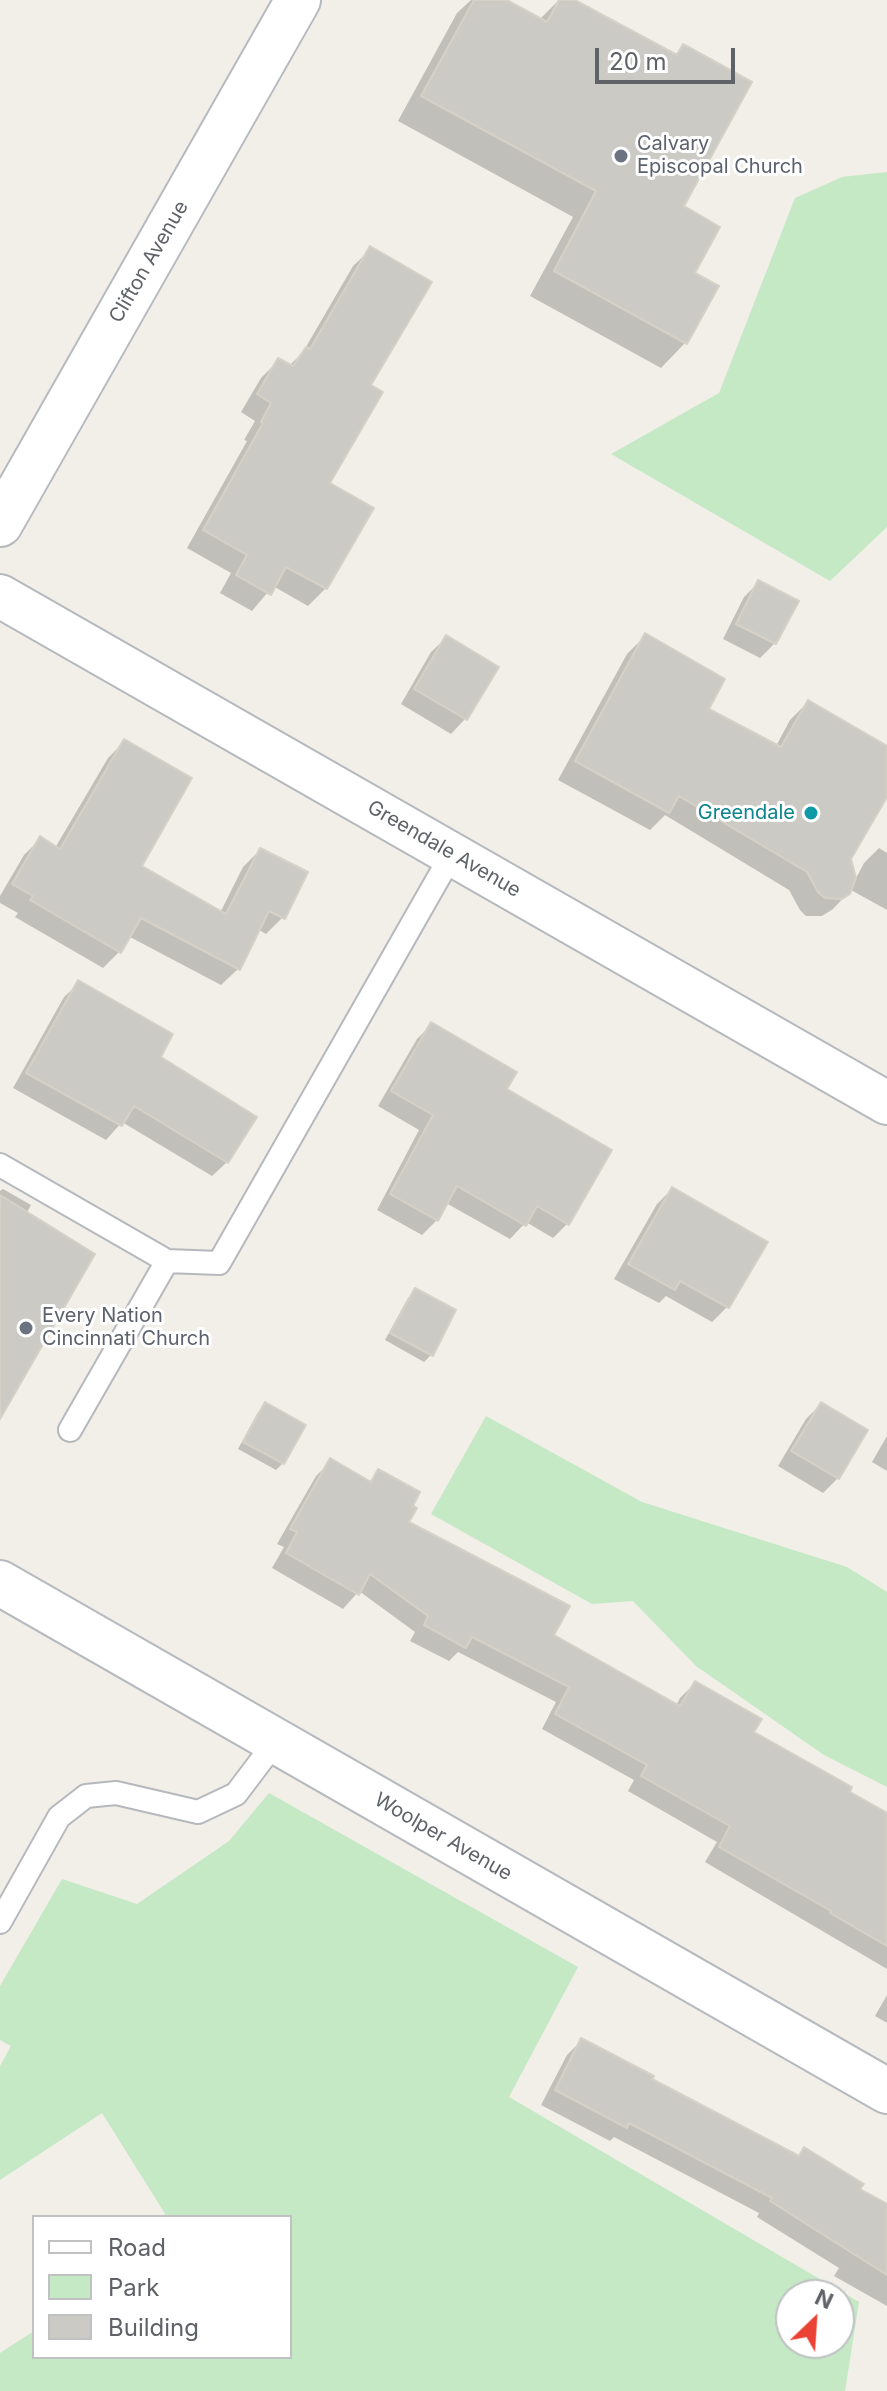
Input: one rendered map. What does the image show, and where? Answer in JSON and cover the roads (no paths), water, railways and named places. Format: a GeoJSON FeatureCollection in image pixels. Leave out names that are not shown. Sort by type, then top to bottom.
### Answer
{"type":"FeatureCollection","features":[{"type":"Feature","properties":{"kind":"street","name":"Clifton Avenue"},"geometry":{"type":"LineString","coordinates":[[0,524],[298,0]]}},
{"type":"Feature","properties":{"kind":"street","name":"Greendale Avenue"},"geometry":{"type":"LineString","coordinates":[[0,596],[887,1103]]}},
{"type":"Feature","properties":{"kind":"street","name":"Woolper Avenue"},"geometry":{"type":"LineString","coordinates":[[0,1583],[887,2091]]}},
{"type":"Feature","properties":{"kind":"lane"},"geometry":{"type":"LineString","coordinates":[[0,1165],[167,1261],[219,1263],[452,854]]}},
{"type":"Feature","properties":{"kind":"lane"},"geometry":{"type":"LineString","coordinates":[[70,1430],[167,1261]]}},
{"type":"Feature","properties":{"kind":"lane"},"geometry":{"type":"LineString","coordinates":[[0,1922],[59,1817],[86,1796],[116,1793],[198,1812],[236,1794],[276,1741]]}},
{"type":"Feature","properties":{"kind":"place","name":"Calvary Episcopal Church"},"geometry":{"type":"Point","coordinates":[621,156]}},
{"type":"Feature","properties":{"kind":"place","name":"Greendale"},"geometry":{"type":"Point","coordinates":[811,813]}},
{"type":"Feature","properties":{"kind":"place","name":"Every Nation Cincinnati Church"},"geometry":{"type":"Point","coordinates":[26,1328]}}]}
